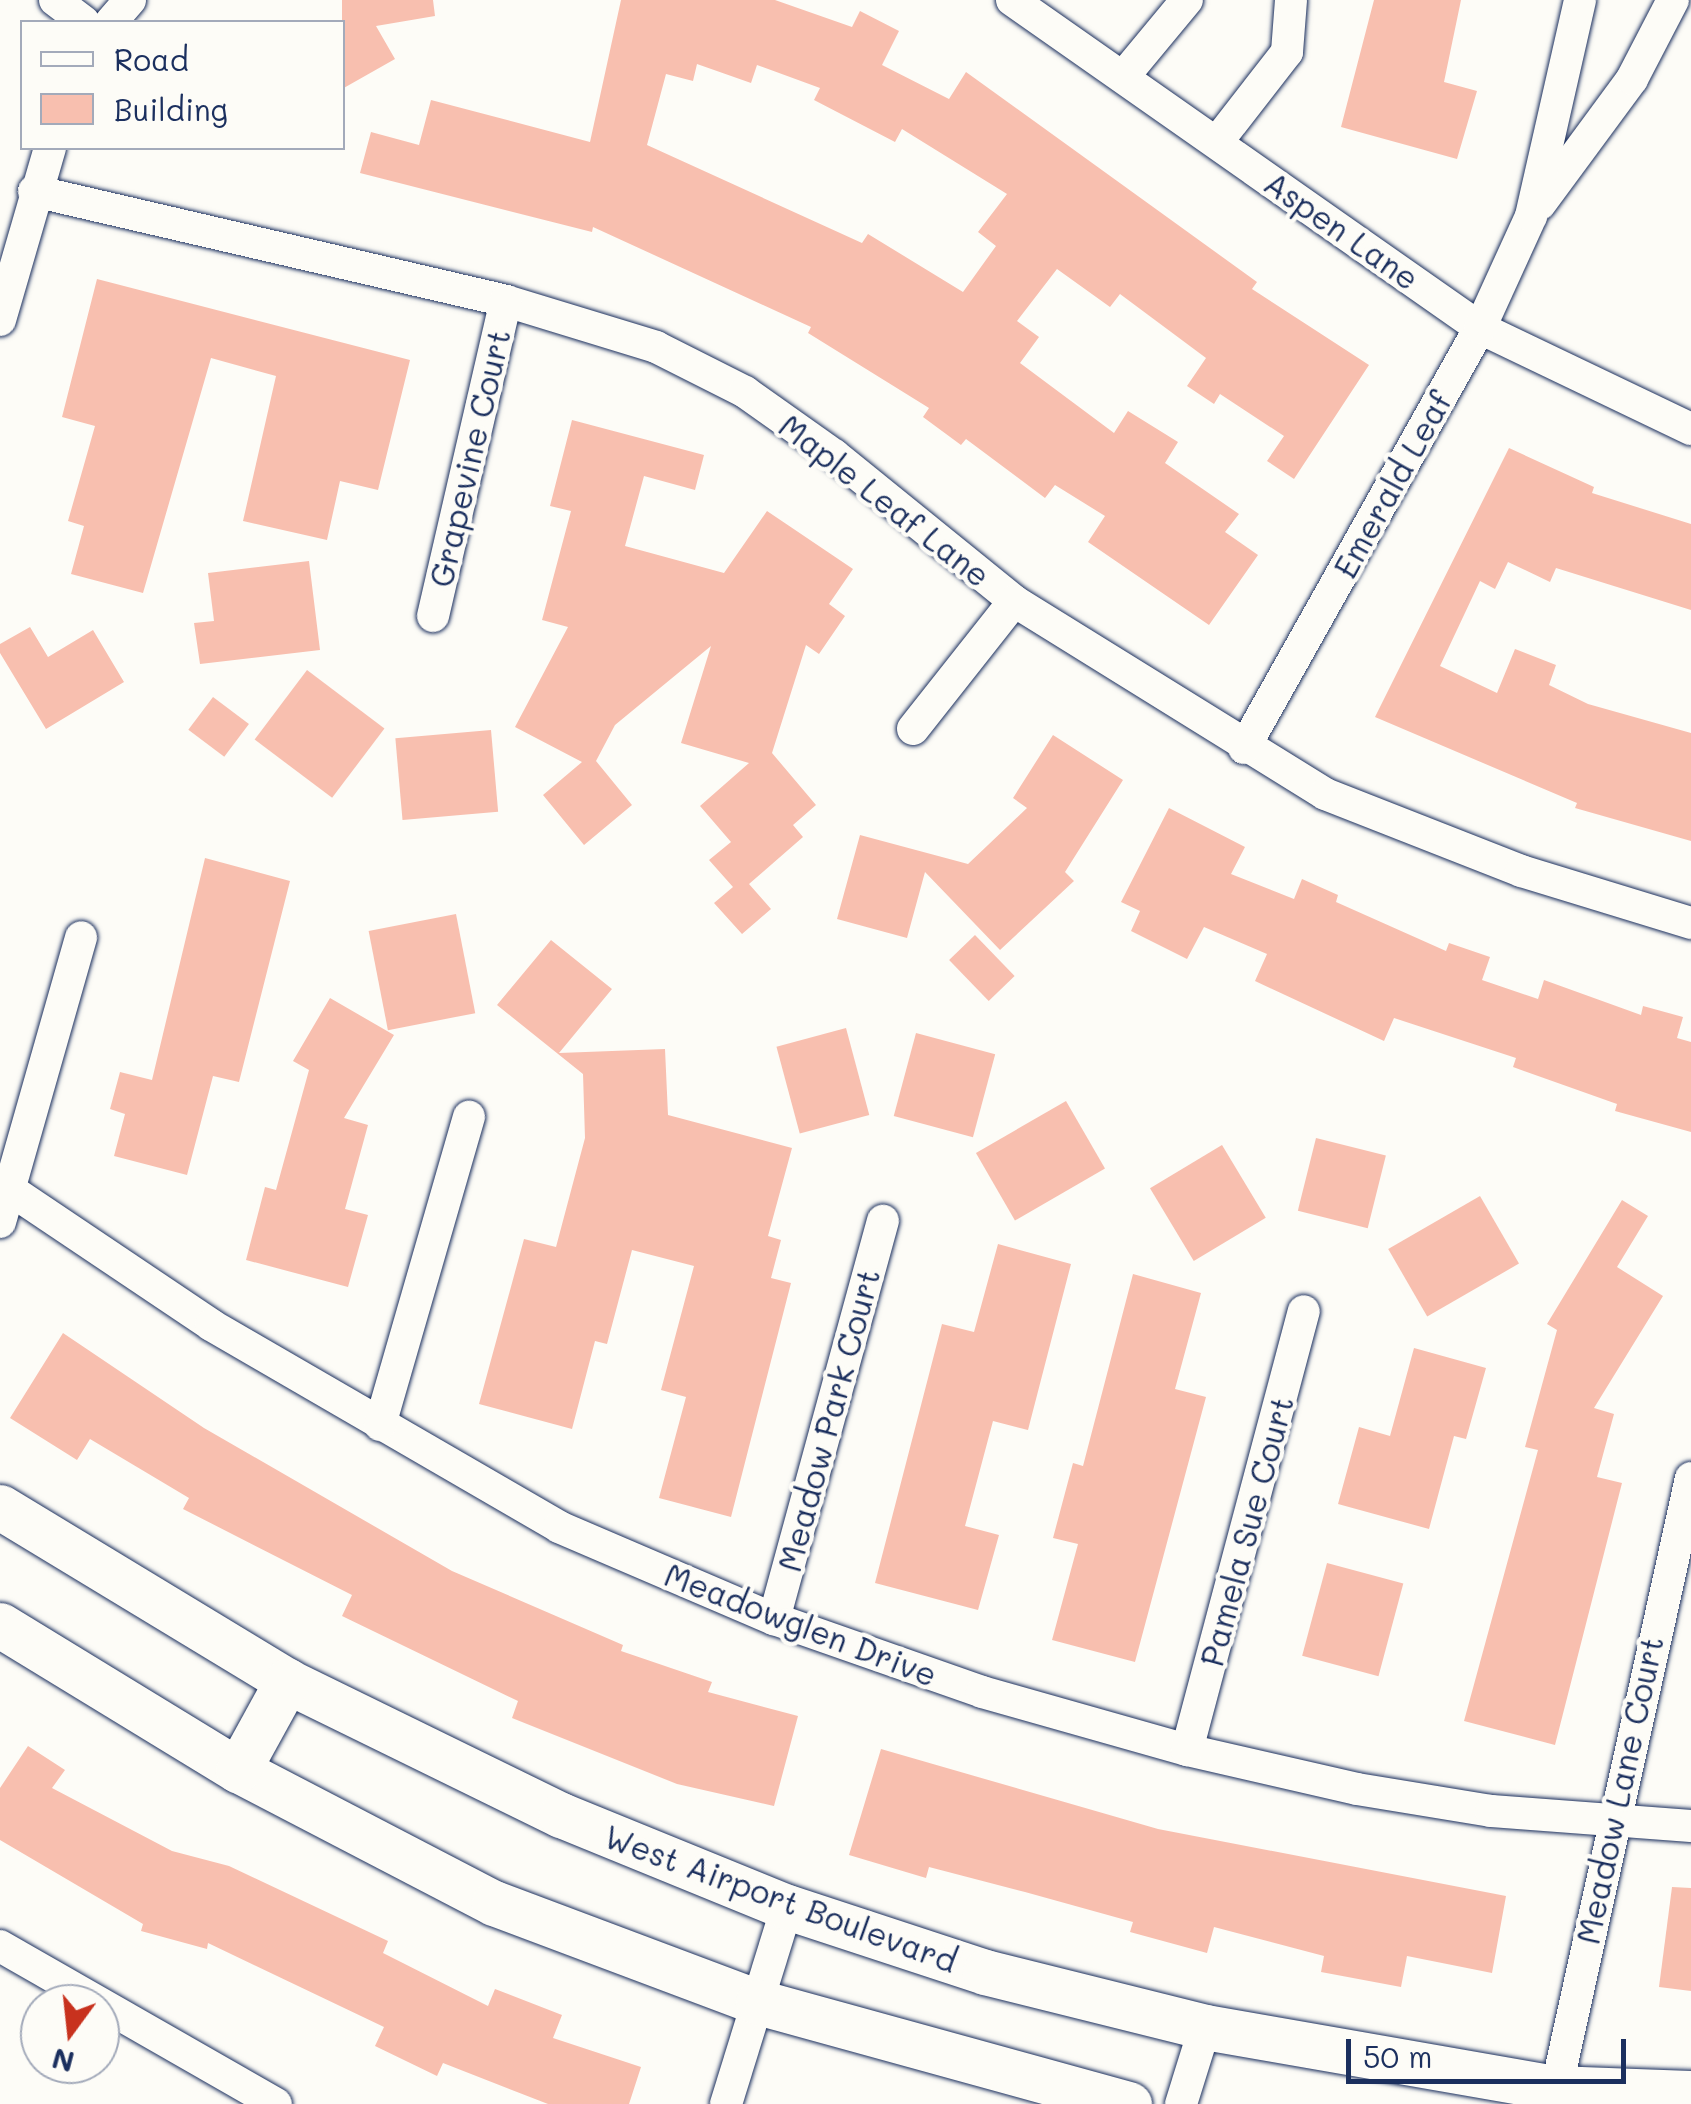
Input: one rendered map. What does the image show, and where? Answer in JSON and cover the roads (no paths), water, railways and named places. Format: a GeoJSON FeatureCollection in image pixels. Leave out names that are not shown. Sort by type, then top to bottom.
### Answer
{"type":"FeatureCollection","features":[{"type":"Feature","properties":{"kind":"main road","name":"West Airport Boulevard"},"geometry":{"type":"LineString","coordinates":[[0,1508],[287,1681],[562,1815],[787,1907],[985,1972],[1205,2027],[1553,2096],[1691,2092]]}},
{"type":"Feature","properties":{"kind":"main road"},"geometry":{"type":"LineString","coordinates":[[0,1625],[238,1770],[494,1903],[758,2002],[1129,2104]]}},
{"type":"Feature","properties":{"kind":"main road"},"geometry":{"type":"LineString","coordinates":[[238,1770],[287,1681]]}},
{"type":"Feature","properties":{"kind":"street"},"geometry":{"type":"LineString","coordinates":[[54,0],[81,20]]}},
{"type":"Feature","properties":{"kind":"street"},"geometry":{"type":"LineString","coordinates":[[112,20],[130,0]]}},
{"type":"Feature","properties":{"kind":"street","name":"Aspen Lane"},"geometry":{"type":"LineString","coordinates":[[1012,0],[1480,328],[1691,429]]}},
{"type":"Feature","properties":{"kind":"street"},"geometry":{"type":"LineString","coordinates":[[1123,77],[1187,0]]}},
{"type":"Feature","properties":{"kind":"street"},"geometry":{"type":"LineString","coordinates":[[1218,142],[1287,52],[1291,0]]}},
{"type":"Feature","properties":{"kind":"street","name":"Emerald Leaf"},"geometry":{"type":"LineString","coordinates":[[1244,748],[1480,328],[1531,216],[1580,0]]}},
{"type":"Feature","properties":{"kind":"street","name":"Emerald Leaf"},"geometry":{"type":"LineString","coordinates":[[1531,216],[1632,79],[1673,0]]}},
{"type":"Feature","properties":{"kind":"street"},"geometry":{"type":"LineString","coordinates":[[0,320],[34,191],[49,150]]}},
{"type":"Feature","properties":{"kind":"street","name":"Maple Leaf Lane"},"geometry":{"type":"LineString","coordinates":[[34,191],[506,301],[656,347],[745,392],[1014,601],[1244,748],[1324,794],[1520,871],[1691,923]]}},
{"type":"Feature","properties":{"kind":"street","name":"Grapevine Court"},"geometry":{"type":"LineString","coordinates":[[433,616],[506,301]]}},
{"type":"Feature","properties":{"kind":"street"},"geometry":{"type":"LineString","coordinates":[[913,729],[1014,601]]}},
{"type":"Feature","properties":{"kind":"street"},"geometry":{"type":"LineString","coordinates":[[0,1222],[5,1186],[80,936]]}},
{"type":"Feature","properties":{"kind":"street"},"geometry":{"type":"LineString","coordinates":[[380,1426],[470,1117]]}},
{"type":"Feature","properties":{"kind":"street","name":"Meadowglen Drive"},"geometry":{"type":"LineString","coordinates":[[5,1186],[211,1325],[559,1527],[774,1619],[982,1692],[1187,1750],[1357,1790],[1613,1822],[1691,1826]]}},
{"type":"Feature","properties":{"kind":"street","name":"Meadow Park Court"},"geometry":{"type":"LineString","coordinates":[[774,1619],[883,1221]]}},
{"type":"Feature","properties":{"kind":"street","name":"Pamela Sue Court"},"geometry":{"type":"LineString","coordinates":[[1187,1750],[1304,1312]]}},
{"type":"Feature","properties":{"kind":"street","name":"Meadow Lane Court"},"geometry":{"type":"LineString","coordinates":[[1553,2096],[1691,1478]]}},
{"type":"Feature","properties":{"kind":"street"},"geometry":{"type":"LineString","coordinates":[[726,2104],[787,1907]]}},
{"type":"Feature","properties":{"kind":"street"},"geometry":{"type":"LineString","coordinates":[[0,1946],[268,2102]]}},
{"type":"Feature","properties":{"kind":"street"},"geometry":{"type":"LineString","coordinates":[[1181,2104],[1205,2027]]}}]}
